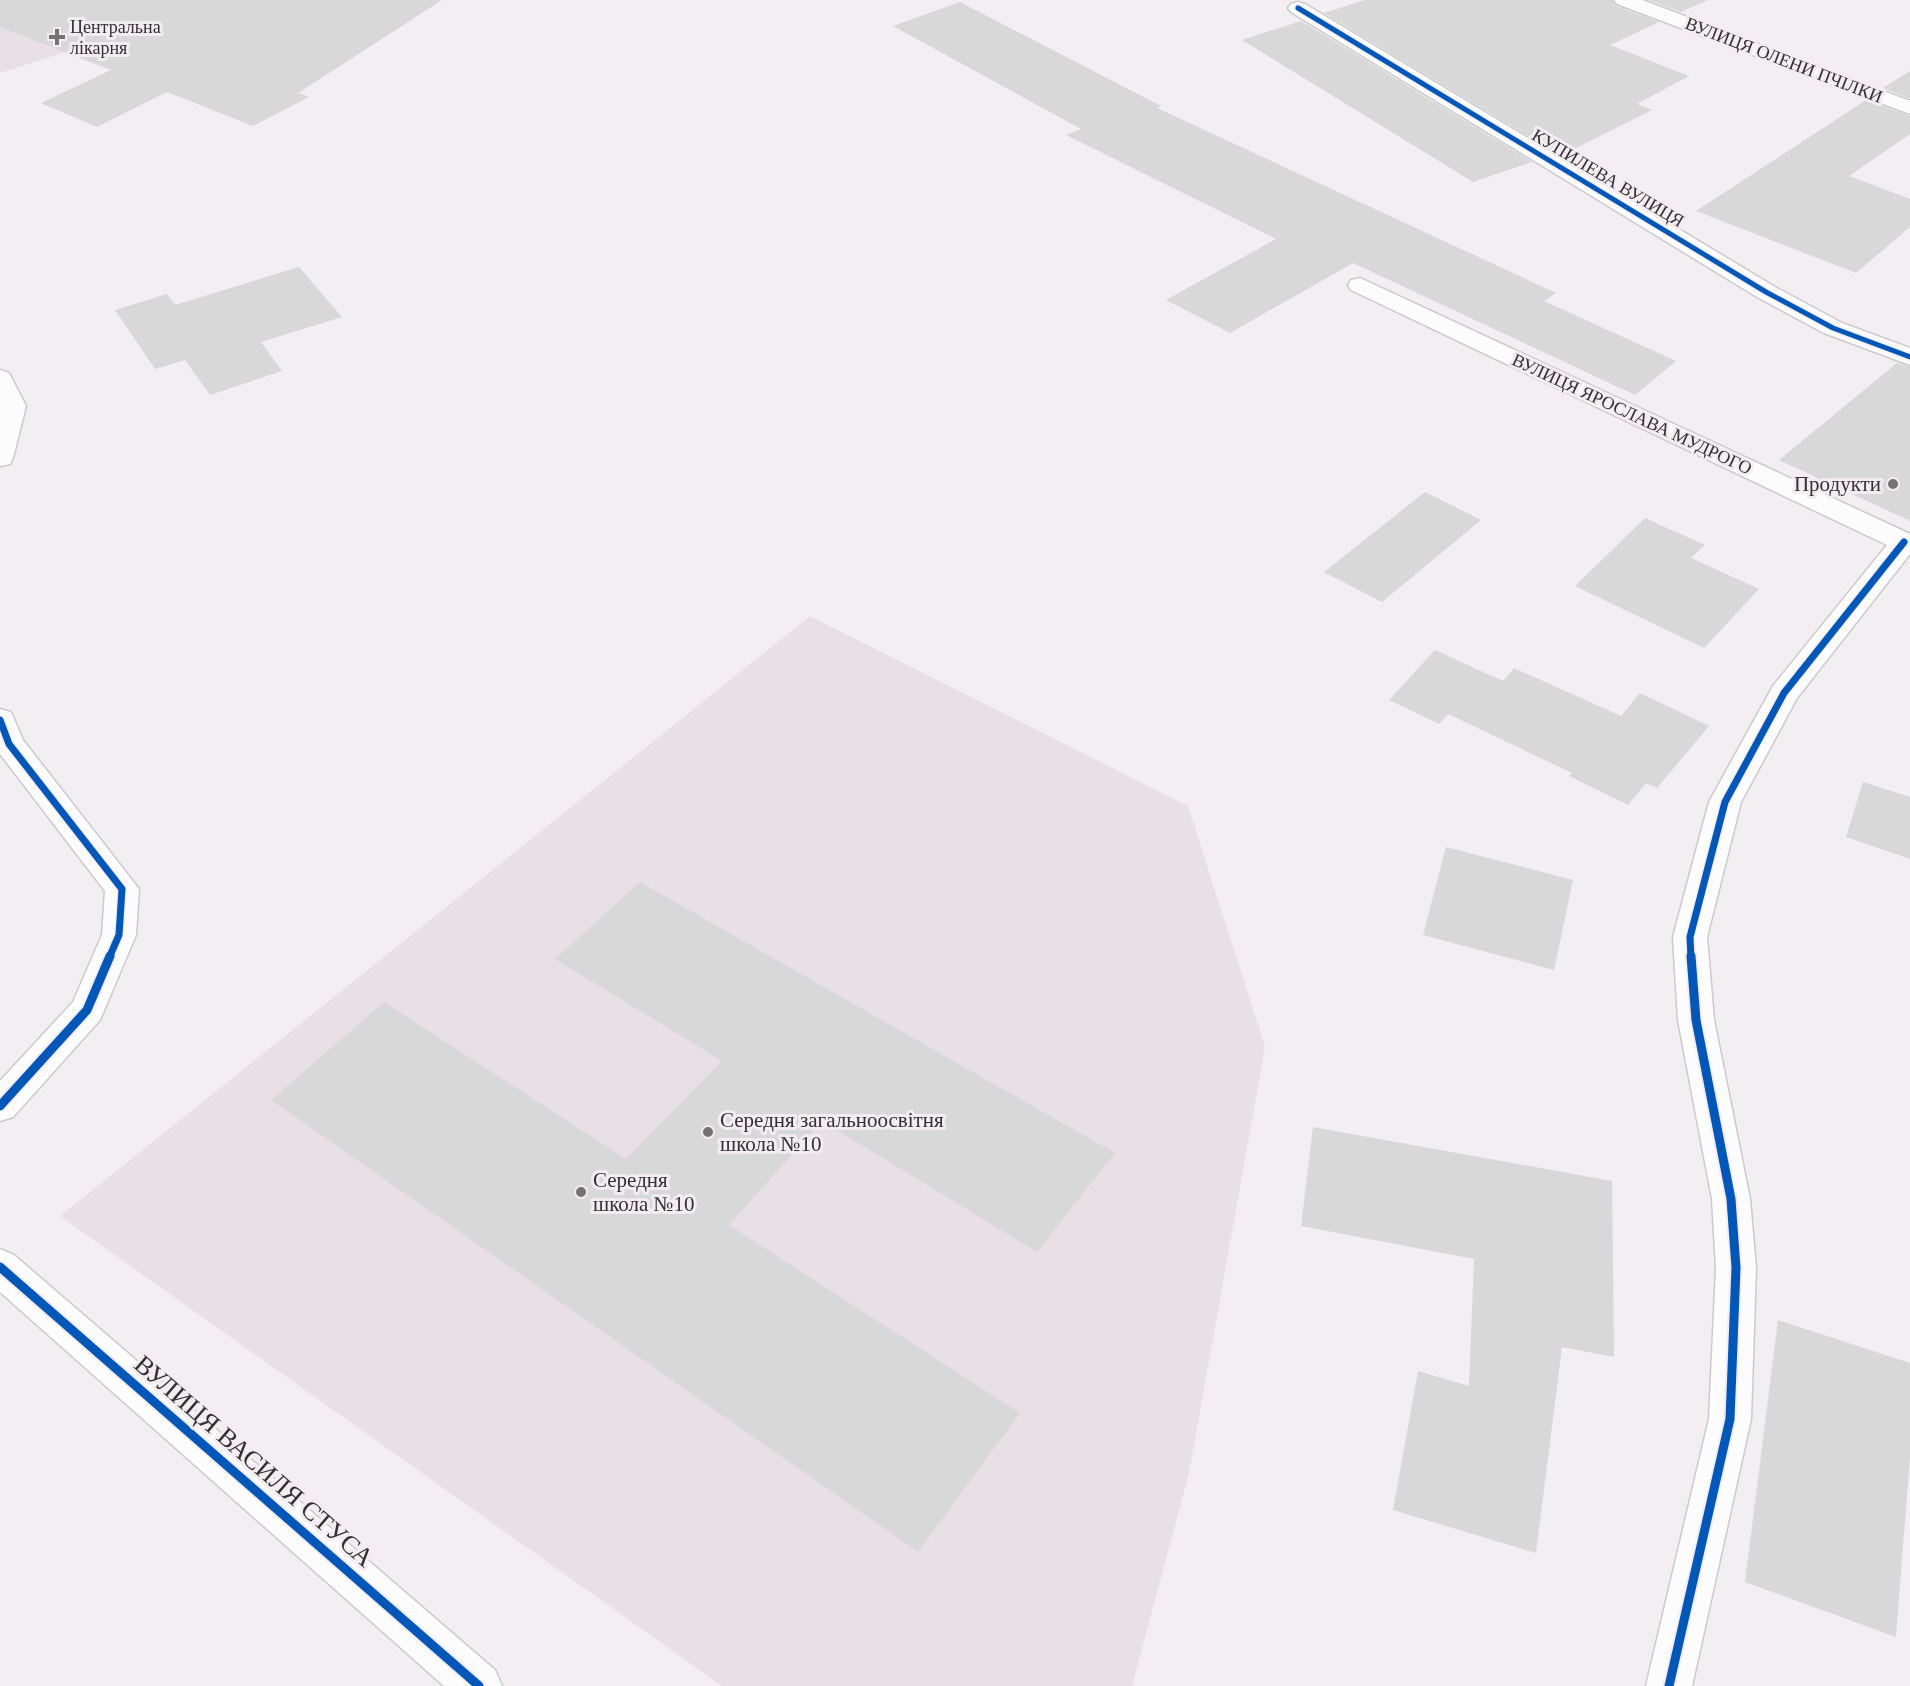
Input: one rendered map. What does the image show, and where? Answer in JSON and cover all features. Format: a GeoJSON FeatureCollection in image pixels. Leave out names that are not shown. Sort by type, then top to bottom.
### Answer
{"type":"FeatureCollection","features":[{"type":"Feature","properties":{"kind":"street","name":"ВУЛИЦЯ ОЛЕНИ ПЧІЛКИ"},"geometry":{"type":"LineString","coordinates":[[1624,0],[1910,108]]}},
{"type":"Feature","properties":{"kind":"street","name":"КУПИЛЕВА ВУЛИЦЯ"},"geometry":{"type":"LineString","coordinates":[[1298,9],[1766,292],[1833,327],[1910,357]]}},
{"type":"Feature","properties":{"kind":"street","name":"ВУЛИЦЯ ЯРОСЛАВА МУДРОГО"},"geometry":{"type":"LineString","coordinates":[[1360,285],[1907,543],[1784,693],[1725,802],[1690,937],[1695,1020],[1731,1199],[1736,1268],[1730,1419],[1669,1686]]}},
{"type":"Feature","properties":{"kind":"street"},"geometry":{"type":"LineString","coordinates":[[0,378],[13,406],[0,458]]}},
{"type":"Feature","properties":{"kind":"street"},"geometry":{"type":"LineString","coordinates":[[0,720],[9,744],[122,889],[119,935],[87,1010],[0,1106]]}},
{"type":"Feature","properties":{"kind":"street","name":"ВУЛИЦЯ ВАСИЛЯ СТУСА"},"geometry":{"type":"LineString","coordinates":[[0,1267],[479,1686]]}},
{"type":"Feature","properties":{"kind":"shaded area","name":"Центральна лікарня"},"geometry":{"type":"Polygon","coordinates":[[[0,0],[227,0],[0,73],[0,0]]]}},
{"type":"Feature","properties":{"kind":"shaded area","name":"Середня загальноосвітня школа №10"},"geometry":{"type":"Polygon","coordinates":[[[810,616],[1188,806],[1265,1047],[1189,1473],[1132,1686],[722,1686],[60,1216],[810,616]]]}},
{"type":"Feature","properties":{"kind":"building"},"geometry":{"type":"Polygon","coordinates":[[[0,0],[442,0],[298,93],[309,97],[253,126],[167,92],[97,127],[41,103],[111,70],[0,27],[0,0]]]}},
{"type":"Feature","properties":{"kind":"building"},"geometry":{"type":"Polygon","coordinates":[[[1365,0],[1612,0],[1616,6],[1659,22],[1610,45],[1689,76],[1637,104],[1652,110],[1578,147],[1558,154],[1324,13],[1365,0]]]}},
{"type":"Feature","properties":{"kind":"building"},"geometry":{"type":"Polygon","coordinates":[[[1648,0],[1708,0],[1681,12],[1648,0]]]}},
{"type":"Feature","properties":{"kind":"building"},"geometry":{"type":"Polygon","coordinates":[[[960,2],[1161,106],[1157,108],[1556,293],[1544,301],[1676,361],[1635,395],[1353,263],[1230,333],[1166,300],[1276,239],[1066,135],[1081,129],[893,26],[960,2]]]}},
{"type":"Feature","properties":{"kind":"building"},"geometry":{"type":"Polygon","coordinates":[[[1301,21],[1532,162],[1473,182],[1242,40],[1301,21]]]}},
{"type":"Feature","properties":{"kind":"building"},"geometry":{"type":"Polygon","coordinates":[[[1910,71],[1910,99],[1883,88],[1910,71]]]}},
{"type":"Feature","properties":{"kind":"building"},"geometry":{"type":"Polygon","coordinates":[[[1866,100],[1910,116],[1910,134],[1849,176],[1910,199],[1910,227],[1856,273],[1696,211],[1866,100]]]}},
{"type":"Feature","properties":{"kind":"building"},"geometry":{"type":"Polygon","coordinates":[[[299,267],[342,317],[261,342],[282,371],[210,395],[185,360],[155,369],[115,310],[167,294],[175,305],[299,267]]]}},
{"type":"Feature","properties":{"kind":"building"},"geometry":{"type":"Polygon","coordinates":[[[1897,363],[1910,367],[1910,521],[1779,460],[1897,363]]]}},
{"type":"Feature","properties":{"kind":"building"},"geometry":{"type":"Polygon","coordinates":[[[1425,492],[1481,520],[1382,602],[1324,572],[1425,492]]]}},
{"type":"Feature","properties":{"kind":"building"},"geometry":{"type":"Polygon","coordinates":[[[1645,518],[1705,545],[1691,558],[1759,589],[1704,648],[1575,586],[1645,518]]]}},
{"type":"Feature","properties":{"kind":"building"},"geometry":{"type":"Polygon","coordinates":[[[1435,650],[1503,681],[1514,668],[1621,716],[1640,693],[1709,726],[1657,788],[1646,783],[1628,805],[1569,776],[1572,773],[1448,714],[1439,724],[1389,700],[1435,650]]]}},
{"type":"Feature","properties":{"kind":"building"},"geometry":{"type":"Polygon","coordinates":[[[1863,782],[1910,797],[1910,859],[1846,837],[1863,782]]]}},
{"type":"Feature","properties":{"kind":"building"},"geometry":{"type":"Polygon","coordinates":[[[1446,847],[1573,880],[1554,970],[1423,935],[1446,847]]]}},
{"type":"Feature","properties":{"kind":"building","name":"Середня школа №10"},"geometry":{"type":"Polygon","coordinates":[[[640,882],[1115,1153],[1037,1252],[822,1121],[729,1225],[1020,1413],[918,1552],[271,1100],[384,1002],[626,1159],[722,1061],[555,959],[640,882]]]}},
{"type":"Feature","properties":{"kind":"building"},"geometry":{"type":"Polygon","coordinates":[[[1313,1127],[1612,1181],[1614,1357],[1562,1347],[1536,1553],[1393,1510],[1418,1371],[1469,1386],[1474,1259],[1301,1226],[1313,1127]]]}},
{"type":"Feature","properties":{"kind":"building"},"geometry":{"type":"Polygon","coordinates":[[[1778,1320],[1910,1363],[1910,1456],[1896,1637],[1745,1582],[1778,1320]]]}},
{"type":"Feature","properties":{"kind":"cycle path"},"geometry":{"type":"LineString","coordinates":[[1298,8],[1766,292],[1833,328],[1910,357]]}},
{"type":"Feature","properties":{"kind":"cycle path"},"geometry":{"type":"LineString","coordinates":[[1669,1686],[1730,1419],[1736,1268],[1731,1199],[1696,1020],[1690,937],[1725,802],[1784,693],[1904,542]]}},
{"type":"Feature","properties":{"kind":"cycle path"},"geometry":{"type":"LineString","coordinates":[[0,720],[9,744],[122,889],[119,935],[87,1010],[0,1106]]}},
{"type":"Feature","properties":{"kind":"cycle path"},"geometry":{"type":"LineString","coordinates":[[0,1267],[479,1686]]}},
{"type":"Feature","properties":{"kind":"place","name":"Центральна лікарня"},"geometry":{"type":"Point","coordinates":[57,37]}},
{"type":"Feature","properties":{"kind":"place","name":"Продукти"},"geometry":{"type":"Point","coordinates":[1893,484]}},
{"type":"Feature","properties":{"kind":"place","name":"Середня загальноосвітня школа №10"},"geometry":{"type":"Point","coordinates":[708,1132]}},
{"type":"Feature","properties":{"kind":"place","name":"Середня школа №10"},"geometry":{"type":"Point","coordinates":[581,1192]}}]}
